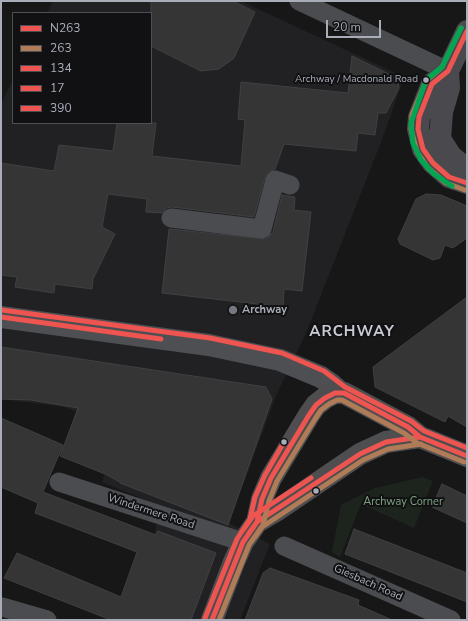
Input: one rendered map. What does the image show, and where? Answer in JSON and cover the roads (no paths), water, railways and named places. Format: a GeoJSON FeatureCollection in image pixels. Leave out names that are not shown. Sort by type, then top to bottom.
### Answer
{"type":"FeatureCollection","features":[{"type":"Feature","properties":{"kind":"highway"},"geometry":{"type":"LineString","coordinates":[[212,620],[243,542],[257,522],[262,499],[271,478],[301,426],[316,405],[330,395],[341,393],[408,427],[420,437],[467,456]]}},
{"type":"Feature","properties":{"kind":"highway"},"geometry":{"type":"LineString","coordinates":[[257,522],[279,509],[360,454],[386,442],[420,437]]}},
{"type":"Feature","properties":{"kind":"main road"},"geometry":{"type":"LineString","coordinates":[[467,31],[448,71],[449,88],[442,112],[440,139],[447,152],[467,169]]}},
{"type":"Feature","properties":{"kind":"main road"},"geometry":{"type":"LineString","coordinates":[[448,71],[435,80],[426,96],[418,123],[420,141],[427,156],[439,169],[449,177],[467,183]]}},
{"type":"Feature","properties":{"kind":"main road"},"geometry":{"type":"LineString","coordinates":[[1,317],[209,345],[280,360],[320,377],[341,393]]}},
{"type":"Feature","properties":{"kind":"street"},"geometry":{"type":"LineString","coordinates":[[299,1],[448,71]]}},
{"type":"Feature","properties":{"kind":"street"},"geometry":{"type":"LineString","coordinates":[[171,218],[262,229],[275,180],[290,185]]}},
{"type":"Feature","properties":{"kind":"street","name":"Windermere Road"},"geometry":{"type":"LineString","coordinates":[[59,482],[243,542]]}},
{"type":"Feature","properties":{"kind":"street","name":"Giesbach Road"},"geometry":{"type":"LineString","coordinates":[[284,546],[451,620]]}},
{"type":"Feature","properties":{"kind":"street"},"geometry":{"type":"LineString","coordinates":[[2,607],[47,620]]}},
{"type":"Feature","properties":{"kind":"place","name":"Archway / Macdonald Road"},"geometry":{"type":"Point","coordinates":[426,80]}},
{"type":"Feature","properties":{"kind":"place","name":"Archway"},"geometry":{"type":"Point","coordinates":[233,310]}},
{"type":"Feature","properties":{"kind":"district","name":"ARCHWAY"},"geometry":{"type":"Point","coordinates":[352,332]}},
{"type":"Feature","properties":{"kind":"park label","name":"Archway Corner"},"geometry":{"type":"Point","coordinates":[403,502]}}]}
